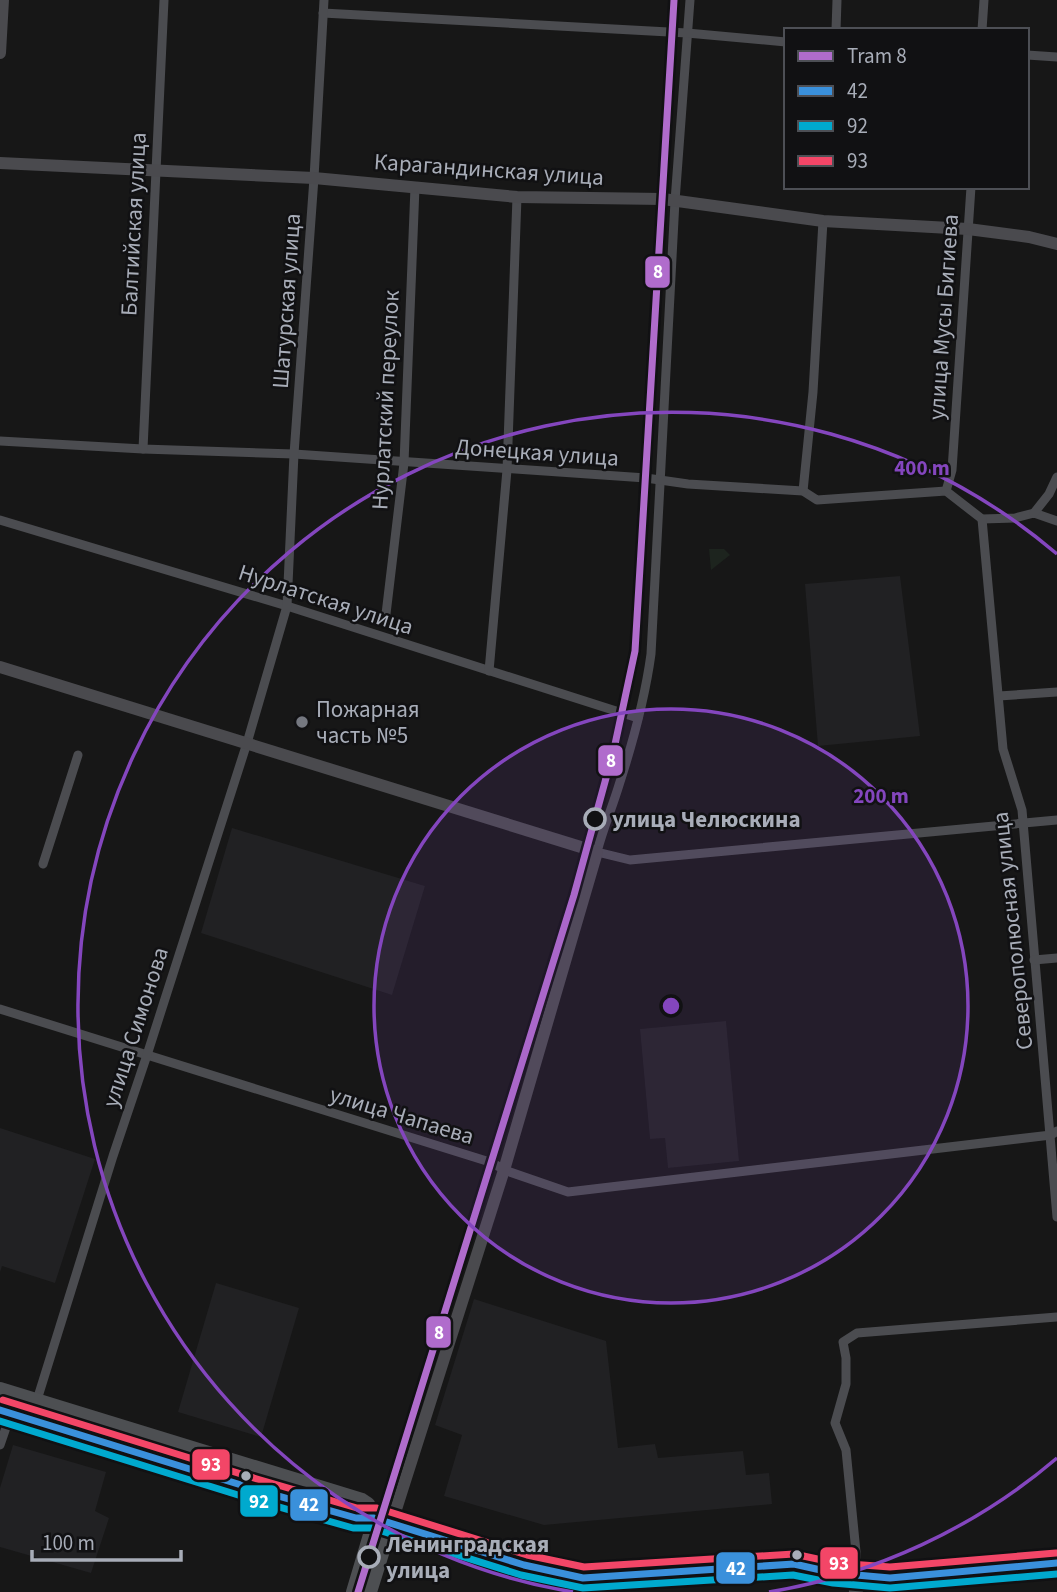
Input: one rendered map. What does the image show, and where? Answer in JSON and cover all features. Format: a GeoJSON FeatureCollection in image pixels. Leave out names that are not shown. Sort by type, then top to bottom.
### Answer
{"type":"FeatureCollection","features":[{"type":"Feature","properties":{"kind":"main road"},"geometry":{"type":"LineString","coordinates":[[0,1389],[362,1500],[368,1504],[375,1518],[353,1592]]}},
{"type":"Feature","properties":{"kind":"main road"},"geometry":{"type":"LineString","coordinates":[[5,1412],[268,1493],[356,1518],[375,1518],[524,1565],[583,1578],[794,1564],[855,1577],[903,1577],[1057,1563]]}},
{"type":"Feature","properties":{"kind":"main road"},"geometry":{"type":"LineString","coordinates":[[370,1592],[391,1525]]}},
{"type":"Feature","properties":{"kind":"main road"},"geometry":{"type":"LineString","coordinates":[[855,1577],[856,1592]]}},
{"type":"Feature","properties":{"kind":"street"},"geometry":{"type":"LineString","coordinates":[[0,52],[3,0]]}},
{"type":"Feature","properties":{"kind":"street","name":"Балтийская улица"},"geometry":{"type":"LineString","coordinates":[[143,449],[164,0]]}},
{"type":"Feature","properties":{"kind":"street","name":"Шатурская улица"},"geometry":{"type":"LineString","coordinates":[[287,606],[294,454],[324,0]]}},
{"type":"Feature","properties":{"kind":"street"},"geometry":{"type":"LineString","coordinates":[[391,1525],[504,1170],[646,688],[651,654],[675,201],[690,0]]}},
{"type":"Feature","properties":{"kind":"street"},"geometry":{"type":"LineString","coordinates":[[836,28],[837,0]]}},
{"type":"Feature","properties":{"kind":"street"},"geometry":{"type":"LineString","coordinates":[[982,28],[984,0]]}},
{"type":"Feature","properties":{"kind":"street"},"geometry":{"type":"LineString","coordinates":[[323,13],[687,33],[784,42]]}},
{"type":"Feature","properties":{"kind":"street"},"geometry":{"type":"LineString","coordinates":[[1029,55],[1057,57]]}},
{"type":"Feature","properties":{"kind":"street","name":"Карагандинская улица"},"geometry":{"type":"LineString","coordinates":[[0,163],[314,178],[517,197],[675,201],[823,221],[968,229],[1029,237],[1057,244]]}},
{"type":"Feature","properties":{"kind":"street","name":"Нурлатский переулок"},"geometry":{"type":"LineString","coordinates":[[386,614],[404,463],[415,187]]}},
{"type":"Feature","properties":{"kind":"street","name":"улица Мусы Бигиева"},"geometry":{"type":"LineString","coordinates":[[946,491],[952,470],[971,189]]}},
{"type":"Feature","properties":{"kind":"street"},"geometry":{"type":"LineString","coordinates":[[489,671],[507,470],[517,197]]}},
{"type":"Feature","properties":{"kind":"street"},"geometry":{"type":"LineString","coordinates":[[803,491],[813,392],[823,221]]}},
{"type":"Feature","properties":{"kind":"street","name":"Донецкая улица"},"geometry":{"type":"LineString","coordinates":[[0,441],[294,454],[662,480],[803,491],[817,500],[946,491]]}},
{"type":"Feature","properties":{"kind":"street"},"geometry":{"type":"LineString","coordinates":[[1034,513],[1049,494],[1057,477]]}},
{"type":"Feature","properties":{"kind":"street"},"geometry":{"type":"LineString","coordinates":[[946,491],[982,519],[1015,518],[1034,513],[1057,521]]}},
{"type":"Feature","properties":{"kind":"street","name":"Северополюсная улица"},"geometry":{"type":"LineString","coordinates":[[982,519],[1003,749],[1022,810],[1034,960],[1054,1133],[1057,1217]]}},
{"type":"Feature","properties":{"kind":"street","name":"Нурлатская улица"},"geometry":{"type":"LineString","coordinates":[[0,520],[287,606],[638,718]]}},
{"type":"Feature","properties":{"kind":"street","name":"улица Симонова"},"geometry":{"type":"LineString","coordinates":[[37,1400],[247,743],[287,606]]}},
{"type":"Feature","properties":{"kind":"street"},"geometry":{"type":"LineString","coordinates":[[0,667],[630,860],[1057,820]]}},
{"type":"Feature","properties":{"kind":"street"},"geometry":{"type":"LineString","coordinates":[[999,696],[1057,692]]}},
{"type":"Feature","properties":{"kind":"street"},"geometry":{"type":"LineString","coordinates":[[43,864],[78,755]]}},
{"type":"Feature","properties":{"kind":"street"},"geometry":{"type":"LineString","coordinates":[[1034,960],[1057,958]]}},
{"type":"Feature","properties":{"kind":"street","name":"улица Чапаева"},"geometry":{"type":"LineString","coordinates":[[0,1009],[493,1163],[504,1170],[568,1192],[1054,1133]]}},
{"type":"Feature","properties":{"kind":"street"},"geometry":{"type":"LineString","coordinates":[[855,1577],[856,1552],[846,1450],[835,1423],[846,1384],[843,1342],[857,1333],[1057,1317]]}},
{"type":"Feature","properties":{"kind":"street"},"geometry":{"type":"LineString","coordinates":[[0,1445],[5,1412],[37,1400]]}},
{"type":"Feature","properties":{"kind":"shaded area"},"geometry":{"type":"Polygon","coordinates":[[[709,549],[724,549],[730,555],[711,570],[709,549]]]}},
{"type":"Feature","properties":{"kind":"shaded area"},"geometry":{"type":"Polygon","coordinates":[[[900,576],[920,736],[818,746],[805,584],[900,576]]]}},
{"type":"Feature","properties":{"kind":"shaded area"},"geometry":{"type":"Polygon","coordinates":[[[232,828],[425,886],[392,995],[201,933],[232,828]]]}},
{"type":"Feature","properties":{"kind":"shaded area"},"geometry":{"type":"Polygon","coordinates":[[[726,1021],[739,1161],[668,1168],[665,1138],[650,1139],[640,1029],[726,1021]]]}},
{"type":"Feature","properties":{"kind":"shaded area"},"geometry":{"type":"Polygon","coordinates":[[[0,1128],[95,1159],[55,1283],[2,1266],[0,1272],[0,1128]]]}},
{"type":"Feature","properties":{"kind":"shaded area"},"geometry":{"type":"Polygon","coordinates":[[[216,1283],[299,1308],[261,1437],[178,1412],[216,1283]]]}},
{"type":"Feature","properties":{"kind":"shaded area"},"geometry":{"type":"Polygon","coordinates":[[[474,1299],[606,1341],[618,1448],[655,1444],[658,1458],[743,1451],[746,1475],[769,1473],[772,1504],[544,1525],[444,1496],[462,1435],[435,1425],[474,1299]]]}},
{"type":"Feature","properties":{"kind":"shaded area"},"geometry":{"type":"Polygon","coordinates":[[[13,1445],[106,1472],[95,1511],[109,1518],[91,1573],[0,1547],[0,1488],[13,1445]]]}},
{"type":"Feature","properties":{"kind":"tram line","name":"8"},"geometry":{"type":"LineString","coordinates":[[358,1592],[574,895],[614,749],[635,651],[674,0]]}},
{"type":"Feature","properties":{"kind":"transit line","name":"93"},"geometry":{"type":"LineString","coordinates":[[3,1400],[357,1508],[377,1508],[527,1555],[584,1567],[794,1554],[836,1563],[890,1567],[1056,1553]]}},
{"type":"Feature","properties":{"kind":"transit line","name":"42"},"geometry":{"type":"LineString","coordinates":[[0,1410],[254,1489],[356,1518],[374,1518],[524,1565],[583,1578],[794,1564],[834,1573],[890,1578],[1057,1563]]}},
{"type":"Feature","properties":{"kind":"transit line","name":"92"},"geometry":{"type":"LineString","coordinates":[[0,1421],[251,1499],[353,1528],[372,1528],[521,1575],[583,1588],[793,1575],[833,1583],[890,1588],[1057,1574]]}},
{"type":"Feature","properties":{"kind":"place","name":"Пожарная часть №5"},"geometry":{"type":"Point","coordinates":[302,722]}},
{"type":"Feature","properties":{"kind":"place","name":"улица Челюскина"},"geometry":{"type":"Point","coordinates":[595,819]}},
{"type":"Feature","properties":{"kind":"place","name":"Ленинградская улица"},"geometry":{"type":"Point","coordinates":[369,1557]}}]}
